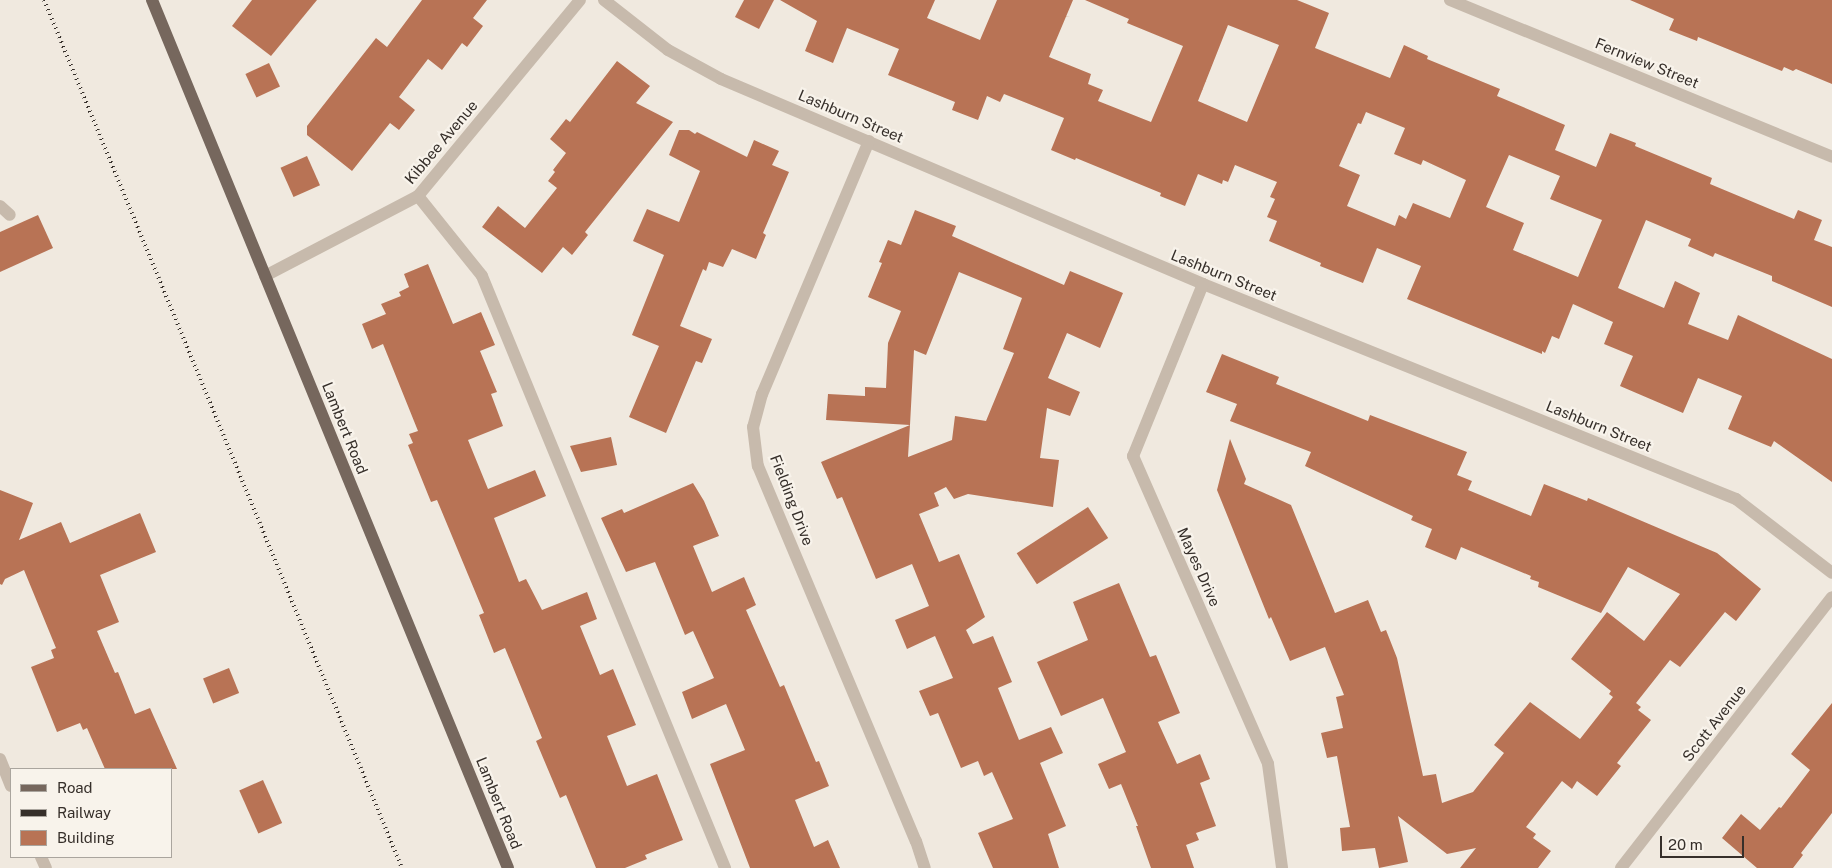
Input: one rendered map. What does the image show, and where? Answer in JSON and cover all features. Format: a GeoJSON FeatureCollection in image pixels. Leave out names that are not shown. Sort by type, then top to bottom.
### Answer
{"type":"FeatureCollection","features":[{"type":"Feature","properties":{"kind":"main road","name":"Lambert Road"},"geometry":{"type":"LineString","coordinates":[[152,0],[508,868]]}},
{"type":"Feature","properties":{"kind":"street","name":"Kibbee Avenue"},"geometry":{"type":"LineString","coordinates":[[265,276],[418,196],[580,0]]}},
{"type":"Feature","properties":{"kind":"street","name":"Lashburn Street"},"geometry":{"type":"LineString","coordinates":[[604,0],[668,50],[721,79],[1203,284],[1736,499],[1832,573]]}},
{"type":"Feature","properties":{"kind":"street","name":"Fernview Street"},"geometry":{"type":"LineString","coordinates":[[1450,0],[1832,157]]}},
{"type":"Feature","properties":{"kind":"street","name":"Fielding Drive"},"geometry":{"type":"LineString","coordinates":[[868,141],[762,394],[753,428],[758,466],[916,841],[925,868]]}},
{"type":"Feature","properties":{"kind":"street"},"geometry":{"type":"LineString","coordinates":[[418,196],[482,276],[725,868]]}},
{"type":"Feature","properties":{"kind":"street"},"geometry":{"type":"LineString","coordinates":[[0,206],[10,214]]}},
{"type":"Feature","properties":{"kind":"street","name":"Mayes Drive"},"geometry":{"type":"LineString","coordinates":[[1203,284],[1133,456],[1268,764],[1282,868]]}},
{"type":"Feature","properties":{"kind":"street","name":"Scott Avenue"},"geometry":{"type":"LineString","coordinates":[[1621,868],[1832,597]]}},
{"type":"Feature","properties":{"kind":"street"},"geometry":{"type":"LineString","coordinates":[[0,759],[10,784]]}},
{"type":"Feature","properties":{"kind":"building"},"geometry":{"type":"Polygon","coordinates":[[[252,0],[317,0],[271,56],[232,26],[252,0]]]}},
{"type":"Feature","properties":{"kind":"building"},"geometry":{"type":"Polygon","coordinates":[[[422,0],[487,0],[473,18],[483,26],[467,47],[462,43],[442,70],[428,59],[399,97],[415,110],[399,130],[390,123],[352,171],[307,135],[307,126],[376,38],[387,47],[422,0]]]}},
{"type":"Feature","properties":{"kind":"building"},"geometry":{"type":"Polygon","coordinates":[[[744,0],[774,0],[759,29],[735,17],[744,0]]]}},
{"type":"Feature","properties":{"kind":"building"},"geometry":{"type":"Polygon","coordinates":[[[780,0],[935,0],[927,18],[980,40],[997,0],[1073,0],[1049,57],[1091,74],[1088,84],[1103,90],[1098,101],[1151,122],[1183,46],[1127,23],[1129,19],[1085,0],[1297,0],[1329,13],[1315,48],[1390,78],[1404,45],[1428,56],[1427,59],[1500,89],[1497,96],[1565,125],[1555,150],[1596,167],[1610,133],[1636,143],[1635,146],[1712,178],[1710,184],[1794,219],[1798,210],[1822,220],[1814,240],[1832,247],[1832,307],[1772,281],[1772,276],[1715,253],[1713,257],[1688,246],[1691,239],[1646,220],[1618,288],[1664,308],[1675,281],[1700,293],[1688,324],[1728,340],[1738,315],[1832,359],[1832,482],[1774,441],[1771,447],[1728,429],[1742,396],[1698,378],[1683,413],[1620,386],[1633,356],[1604,344],[1613,322],[1573,304],[1559,339],[1552,336],[1545,353],[1542,351],[1542,354],[1407,299],[1421,266],[1377,248],[1363,283],[1320,266],[1321,263],[1269,241],[1277,221],[1267,217],[1275,199],[1270,197],[1277,182],[1235,165],[1228,182],[1223,180],[1222,184],[1198,174],[1185,206],[1160,196],[1161,193],[1076,158],[1075,160],[1051,150],[1064,118],[1004,94],[1000,102],[987,96],[978,120],[952,110],[955,102],[888,75],[899,49],[847,28],[833,63],[805,51],[817,21],[780,0]],[[1228,25],[1198,101],[1247,122],[1279,45],[1228,25]],[[1366,112],[1361,124],[1358,123],[1339,166],[1360,175],[1347,206],[1395,226],[1399,215],[1406,219],[1413,203],[1450,218],[1466,180],[1423,160],[1421,165],[1394,154],[1405,128],[1366,112]],[[1509,155],[1486,207],[1524,223],[1513,250],[1578,277],[1602,220],[1550,199],[1560,176],[1509,155]]]}},
{"type":"Feature","properties":{"kind":"building"},"geometry":{"type":"Polygon","coordinates":[[[1630,0],[1832,0],[1832,84],[1796,69],[1793,71],[1784,67],[1782,71],[1698,37],[1697,41],[1669,30],[1674,19],[1630,0]]]}},
{"type":"Feature","properties":{"kind":"building"},"geometry":{"type":"Polygon","coordinates":[[[617,61],[650,86],[636,103],[673,122],[585,232],[588,235],[572,255],[563,247],[542,273],[482,227],[498,206],[525,228],[557,188],[548,181],[555,172],[553,170],[566,153],[550,139],[566,119],[570,122],[617,61]]]}},
{"type":"Feature","properties":{"kind":"building"},"geometry":{"type":"Polygon","coordinates":[[[269,63],[280,87],[256,98],[245,74],[269,63]]]}},
{"type":"Feature","properties":{"kind":"building"},"geometry":{"type":"Polygon","coordinates":[[[679,130],[689,130],[695,134],[697,132],[747,157],[754,140],[779,151],[772,165],[789,172],[763,233],[766,235],[756,259],[732,249],[723,267],[709,262],[706,271],[703,269],[680,326],[712,339],[702,363],[696,361],[666,433],[629,417],[659,346],[632,335],[664,255],[633,241],[647,209],[679,222],[700,171],[669,155],[679,130]]]}},
{"type":"Feature","properties":{"kind":"building"},"geometry":{"type":"Polygon","coordinates":[[[307,156],[320,185],[294,197],[281,168],[307,156]]]}},
{"type":"Feature","properties":{"kind":"building"},"geometry":{"type":"Polygon","coordinates":[[[915,210],[956,226],[952,236],[1064,285],[1070,271],[1123,293],[1100,348],[1067,333],[1048,378],[1080,392],[1070,416],[1047,408],[1040,458],[1059,460],[1053,507],[968,494],[954,499],[946,487],[934,493],[939,506],[919,514],[939,562],[959,554],[985,617],[966,630],[973,644],[993,636],[1012,682],[998,688],[1019,740],[1051,727],[1063,753],[1040,763],[1066,826],[1048,834],[1059,868],[993,868],[978,833],[1013,819],[992,772],[984,776],[978,761],[961,768],[938,713],[930,716],[919,691],[953,678],[935,636],[907,649],[895,620],[929,606],[912,564],[876,579],[842,497],[837,499],[821,462],[910,425],[826,420],[828,394],[865,396],[865,387],[886,388],[888,343],[901,311],[868,297],[882,263],[879,262],[888,240],[901,245],[915,210]],[[959,272],[926,355],[914,350],[908,457],[952,440],[955,416],[986,421],[1014,353],[1003,349],[1022,298],[959,272]]]}},
{"type":"Feature","properties":{"kind":"building"},"geometry":{"type":"Polygon","coordinates":[[[38,215],[53,248],[0,272],[0,232],[38,215]]]}},
{"type":"Feature","properties":{"kind":"building"},"geometry":{"type":"Polygon","coordinates":[[[428,264],[453,324],[481,312],[495,345],[480,351],[497,392],[491,394],[503,426],[468,440],[488,489],[535,470],[546,496],[494,518],[519,582],[526,579],[542,610],[587,592],[597,619],[580,626],[600,675],[613,669],[636,725],[607,736],[627,786],[657,774],[683,840],[645,855],[647,859],[625,868],[596,868],[566,795],[560,798],[536,741],[542,738],[505,648],[494,653],[479,615],[484,613],[437,500],[431,502],[408,445],[413,443],[409,434],[418,431],[383,344],[372,349],[362,324],[386,314],[381,304],[401,296],[399,292],[409,287],[404,274],[428,264]]]}},
{"type":"Feature","properties":{"kind":"building"},"geometry":{"type":"Polygon","coordinates":[[[1222,354],[1279,377],[1276,384],[1368,421],[1370,415],[1467,452],[1457,475],[1472,481],[1468,490],[1531,516],[1544,484],[1587,501],[1588,498],[1717,553],[1761,589],[1736,621],[1725,612],[1680,667],[1670,660],[1636,703],[1641,707],[1638,710],[1651,720],[1617,763],[1621,766],[1597,796],[1577,781],[1572,789],[1562,781],[1526,827],[1536,834],[1533,838],[1551,851],[1538,868],[1460,868],[1476,848],[1447,854],[1398,816],[1408,862],[1379,868],[1375,848],[1342,851],[1340,828],[1350,827],[1337,756],[1327,758],[1321,733],[1343,728],[1336,697],[1344,695],[1325,647],[1290,661],[1271,617],[1269,619],[1217,490],[1230,439],[1246,479],[1244,484],[1291,505],[1335,613],[1368,600],[1381,632],[1386,630],[1397,658],[1423,776],[1436,774],[1442,803],[1473,792],[1504,753],[1494,745],[1530,702],[1580,739],[1613,697],[1609,694],[1611,691],[1571,659],[1607,612],[1644,641],[1680,594],[1628,567],[1601,613],[1538,587],[1539,582],[1530,579],[1531,576],[1461,547],[1456,560],[1425,547],[1432,529],[1411,520],[1413,516],[1305,466],[1311,452],[1230,421],[1237,404],[1206,392],[1222,354]]]}},
{"type":"Feature","properties":{"kind":"building"},"geometry":{"type":"Polygon","coordinates":[[[611,437],[617,465],[581,472],[570,446],[611,437]]]}},
{"type":"Feature","properties":{"kind":"building"},"geometry":{"type":"Polygon","coordinates":[[[693,483],[704,501],[719,536],[693,546],[712,592],[744,577],[756,605],[746,610],[780,687],[784,685],[816,762],[819,761],[829,786],[795,800],[814,847],[828,840],[840,868],[750,868],[710,764],[745,750],[726,704],[692,719],[682,692],[714,678],[693,631],[685,635],[655,562],[626,572],[601,518],[622,509],[624,513],[693,483]]]}},
{"type":"Feature","properties":{"kind":"building"},"geometry":{"type":"Polygon","coordinates":[[[0,490],[33,503],[19,540],[61,522],[70,543],[140,513],[156,552],[100,575],[119,622],[97,631],[115,673],[118,672],[135,714],[150,708],[177,769],[105,768],[87,728],[83,730],[80,723],[57,732],[31,667],[54,658],[51,650],[56,648],[24,570],[5,579],[2,585],[0,584],[0,490]]]}},
{"type":"Feature","properties":{"kind":"building"},"geometry":{"type":"Polygon","coordinates":[[[1088,507],[1108,538],[1037,584],[1017,553],[1088,507]]]}},
{"type":"Feature","properties":{"kind":"building"},"geometry":{"type":"Polygon","coordinates":[[[1119,583],[1150,657],[1156,655],[1180,713],[1158,722],[1177,764],[1200,754],[1210,779],[1200,783],[1216,826],[1196,833],[1199,840],[1186,845],[1194,868],[1151,868],[1136,826],[1138,826],[1121,784],[1109,789],[1098,764],[1126,752],[1103,698],[1061,716],[1037,662],[1088,640],[1073,602],[1119,583]]]}},
{"type":"Feature","properties":{"kind":"building"},"geometry":{"type":"Polygon","coordinates":[[[229,668],[239,693],[213,704],[203,678],[229,668]]]}},
{"type":"Feature","properties":{"kind":"building"},"geometry":{"type":"Polygon","coordinates":[[[1832,703],[1832,813],[1801,853],[1803,855],[1793,868],[1757,868],[1722,838],[1741,814],[1760,830],[1779,807],[1781,808],[1810,770],[1791,754],[1832,703]]]}},
{"type":"Feature","properties":{"kind":"building"},"geometry":{"type":"Polygon","coordinates":[[[263,780],[282,823],[258,834],[239,791],[263,780]]]}},
{"type":"Feature","properties":{"kind":"railway"},"geometry":{"type":"LineString","coordinates":[[44,0],[402,868]]}}]}
